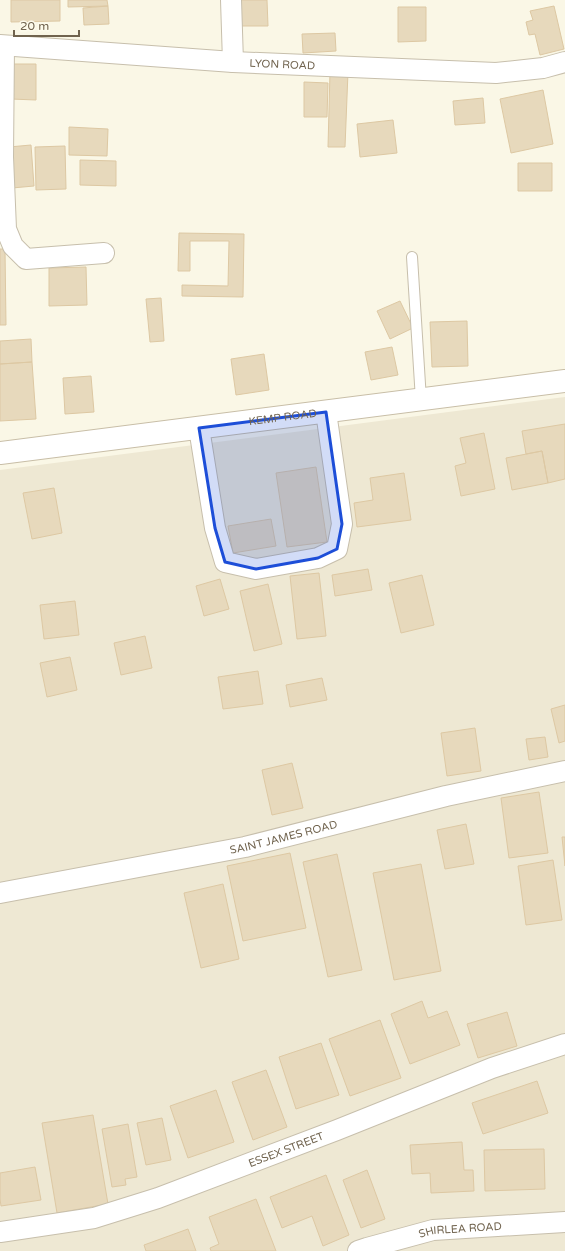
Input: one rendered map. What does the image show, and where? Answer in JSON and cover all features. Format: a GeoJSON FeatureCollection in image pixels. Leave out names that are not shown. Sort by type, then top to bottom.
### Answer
{"type":"FeatureCollection","features":[{"type":"Feature","properties":{"kind":"street"},"geometry":{"type":"LineString","coordinates":[[231,0],[233,62]]}},
{"type":"Feature","properties":{"kind":"street"},"geometry":{"type":"LineString","coordinates":[[2,45],[3,158],[6,229],[13,246],[26,259],[104,253]]}},
{"type":"Feature","properties":{"kind":"street","name":"LYON ROAD"},"geometry":{"type":"LineString","coordinates":[[2,45],[233,62],[496,73],[543,68],[565,62]]}},
{"type":"Feature","properties":{"kind":"street","name":"KEMP ROAD"},"geometry":{"type":"LineString","coordinates":[[0,453],[565,381]]}},
{"type":"Feature","properties":{"kind":"street"},"geometry":{"type":"LineString","coordinates":[[199,428],[215,528],[225,562],[256,569],[318,558],[338,549],[342,524],[326,412]]}},
{"type":"Feature","properties":{"kind":"street","name":"SAINT JAMES ROAD"},"geometry":{"type":"LineString","coordinates":[[0,893],[245,847],[446,796],[565,771]]}},
{"type":"Feature","properties":{"kind":"street","name":"ESSEX STREET"},"geometry":{"type":"LineString","coordinates":[[0,1232],[94,1218],[158,1198],[337,1130],[492,1068],[565,1044]]}},
{"type":"Feature","properties":{"kind":"street","name":"SHIRLEA ROAD"},"geometry":{"type":"LineString","coordinates":[[358,1251],[433,1230],[565,1222]]}},
{"type":"Feature","properties":{"kind":"lane"},"geometry":{"type":"LineString","coordinates":[[412,257],[422,400]]}},
{"type":"Feature","properties":{"kind":"highlighted area"},"geometry":{"type":"Polygon","coordinates":[[[326,412],[342,524],[337,549],[318,558],[256,569],[225,562],[215,528],[199,428],[326,412]]]}},
{"type":"Feature","properties":{"kind":"shaded area"},"geometry":{"type":"Polygon","coordinates":[[[565,397],[565,1251],[0,1251],[0,470],[565,397]]]}},
{"type":"Feature","properties":{"kind":"building"},"geometry":{"type":"Polygon","coordinates":[[[11,0],[60,0],[60,21],[11,22],[11,0]]]}},
{"type":"Feature","properties":{"kind":"building"},"geometry":{"type":"Polygon","coordinates":[[[68,0],[107,0],[108,6],[68,7],[68,0]]]}},
{"type":"Feature","properties":{"kind":"building"},"geometry":{"type":"Polygon","coordinates":[[[240,0],[267,0],[268,26],[240,26],[240,0]]]}},
{"type":"Feature","properties":{"kind":"building"},"geometry":{"type":"Polygon","coordinates":[[[108,6],[109,24],[84,25],[83,8],[108,6]]]}},
{"type":"Feature","properties":{"kind":"building"},"geometry":{"type":"Polygon","coordinates":[[[554,6],[564,49],[540,55],[535,34],[529,35],[526,22],[533,20],[530,11],[554,6]]]}},
{"type":"Feature","properties":{"kind":"building"},"geometry":{"type":"Polygon","coordinates":[[[398,7],[426,7],[426,41],[398,42],[398,7]]]}},
{"type":"Feature","properties":{"kind":"building"},"geometry":{"type":"Polygon","coordinates":[[[335,33],[336,51],[303,53],[302,34],[335,33]]]}},
{"type":"Feature","properties":{"kind":"building"},"geometry":{"type":"Polygon","coordinates":[[[12,64],[36,64],[36,100],[11,99],[12,64]]]}},
{"type":"Feature","properties":{"kind":"building"},"geometry":{"type":"Polygon","coordinates":[[[330,72],[348,72],[345,147],[328,147],[330,72]]]}},
{"type":"Feature","properties":{"kind":"building"},"geometry":{"type":"Polygon","coordinates":[[[304,82],[328,83],[327,117],[304,117],[304,82]]]}},
{"type":"Feature","properties":{"kind":"building"},"geometry":{"type":"Polygon","coordinates":[[[543,90],[553,144],[511,153],[500,99],[543,90]]]}},
{"type":"Feature","properties":{"kind":"building"},"geometry":{"type":"Polygon","coordinates":[[[483,98],[485,123],[455,125],[453,101],[483,98]]]}},
{"type":"Feature","properties":{"kind":"building"},"geometry":{"type":"Polygon","coordinates":[[[393,120],[397,153],[360,157],[357,124],[393,120]]]}},
{"type":"Feature","properties":{"kind":"building"},"geometry":{"type":"Polygon","coordinates":[[[69,127],[108,129],[107,156],[69,155],[69,127]]]}},
{"type":"Feature","properties":{"kind":"building"},"geometry":{"type":"Polygon","coordinates":[[[31,145],[34,186],[12,188],[9,147],[31,145]]]}},
{"type":"Feature","properties":{"kind":"building"},"geometry":{"type":"Polygon","coordinates":[[[65,146],[66,189],[36,190],[35,147],[65,146]]]}},
{"type":"Feature","properties":{"kind":"building"},"geometry":{"type":"Polygon","coordinates":[[[80,160],[116,161],[116,186],[80,185],[80,160]]]}},
{"type":"Feature","properties":{"kind":"building"},"geometry":{"type":"Polygon","coordinates":[[[518,163],[552,163],[552,191],[518,191],[518,163]]]}},
{"type":"Feature","properties":{"kind":"building"},"geometry":{"type":"Polygon","coordinates":[[[179,233],[244,234],[243,297],[182,296],[182,285],[228,286],[229,241],[190,241],[190,271],[178,271],[179,233]]]}},
{"type":"Feature","properties":{"kind":"building"},"geometry":{"type":"Polygon","coordinates":[[[0,249],[5,249],[6,325],[0,325],[0,249]]]}},
{"type":"Feature","properties":{"kind":"building"},"geometry":{"type":"Polygon","coordinates":[[[86,267],[87,305],[49,306],[49,268],[86,267]]]}},
{"type":"Feature","properties":{"kind":"building"},"geometry":{"type":"Polygon","coordinates":[[[161,298],[164,341],[150,342],[146,299],[161,298]]]}},
{"type":"Feature","properties":{"kind":"building"},"geometry":{"type":"Polygon","coordinates":[[[400,301],[413,328],[390,339],[377,311],[400,301]]]}},
{"type":"Feature","properties":{"kind":"building"},"geometry":{"type":"Polygon","coordinates":[[[467,321],[468,366],[432,367],[430,322],[467,321]]]}},
{"type":"Feature","properties":{"kind":"building"},"geometry":{"type":"Polygon","coordinates":[[[31,339],[32,362],[0,364],[0,341],[31,339]]]}},
{"type":"Feature","properties":{"kind":"building"},"geometry":{"type":"Polygon","coordinates":[[[392,347],[398,375],[371,380],[365,352],[392,347]]]}},
{"type":"Feature","properties":{"kind":"building"},"geometry":{"type":"Polygon","coordinates":[[[264,354],[269,390],[236,395],[231,359],[264,354]]]}},
{"type":"Feature","properties":{"kind":"building"},"geometry":{"type":"Polygon","coordinates":[[[32,362],[36,419],[0,421],[0,364],[32,362]]]}},
{"type":"Feature","properties":{"kind":"building"},"geometry":{"type":"Polygon","coordinates":[[[91,376],[94,412],[65,414],[63,378],[91,376]]]}},
{"type":"Feature","properties":{"kind":"building"},"geometry":{"type":"Polygon","coordinates":[[[565,424],[565,479],[548,483],[542,451],[526,454],[522,431],[565,424]]]}},
{"type":"Feature","properties":{"kind":"building"},"geometry":{"type":"Polygon","coordinates":[[[484,433],[495,489],[461,496],[455,466],[466,463],[460,438],[484,433]]]}},
{"type":"Feature","properties":{"kind":"building"},"geometry":{"type":"Polygon","coordinates":[[[542,451],[548,483],[512,490],[506,458],[542,451]]]}},
{"type":"Feature","properties":{"kind":"building"},"geometry":{"type":"Polygon","coordinates":[[[316,467],[327,542],[287,547],[276,473],[316,467]]]}},
{"type":"Feature","properties":{"kind":"building"},"geometry":{"type":"Polygon","coordinates":[[[404,473],[411,520],[357,527],[354,503],[373,500],[370,478],[404,473]]]}},
{"type":"Feature","properties":{"kind":"building"},"geometry":{"type":"Polygon","coordinates":[[[54,488],[62,533],[32,539],[23,493],[54,488]]]}},
{"type":"Feature","properties":{"kind":"building"},"geometry":{"type":"Polygon","coordinates":[[[271,519],[276,546],[233,553],[228,526],[271,519]]]}},
{"type":"Feature","properties":{"kind":"building"},"geometry":{"type":"Polygon","coordinates":[[[368,569],[372,590],[335,596],[332,575],[368,569]]]}},
{"type":"Feature","properties":{"kind":"building"},"geometry":{"type":"Polygon","coordinates":[[[319,573],[326,636],[297,639],[290,576],[319,573]]]}},
{"type":"Feature","properties":{"kind":"building"},"geometry":{"type":"Polygon","coordinates":[[[422,575],[434,625],[401,633],[389,583],[422,575]]]}},
{"type":"Feature","properties":{"kind":"building"},"geometry":{"type":"Polygon","coordinates":[[[220,579],[229,609],[204,616],[196,586],[220,579]]]}},
{"type":"Feature","properties":{"kind":"building"},"geometry":{"type":"Polygon","coordinates":[[[268,584],[282,644],[254,651],[240,591],[268,584]]]}},
{"type":"Feature","properties":{"kind":"building"},"geometry":{"type":"Polygon","coordinates":[[[75,601],[79,635],[44,639],[40,605],[75,601]]]}},
{"type":"Feature","properties":{"kind":"building"},"geometry":{"type":"Polygon","coordinates":[[[145,636],[152,668],[121,675],[114,643],[145,636]]]}},
{"type":"Feature","properties":{"kind":"building"},"geometry":{"type":"Polygon","coordinates":[[[70,657],[77,690],[47,697],[40,663],[70,657]]]}},
{"type":"Feature","properties":{"kind":"building"},"geometry":{"type":"Polygon","coordinates":[[[258,671],[263,704],[223,709],[218,677],[258,671]]]}},
{"type":"Feature","properties":{"kind":"building"},"geometry":{"type":"Polygon","coordinates":[[[322,678],[327,700],[290,707],[286,685],[322,678]]]}},
{"type":"Feature","properties":{"kind":"building"},"geometry":{"type":"Polygon","coordinates":[[[565,705],[565,741],[559,743],[551,709],[565,705]]]}},
{"type":"Feature","properties":{"kind":"building"},"geometry":{"type":"Polygon","coordinates":[[[475,728],[481,771],[447,776],[441,733],[475,728]]]}},
{"type":"Feature","properties":{"kind":"building"},"geometry":{"type":"Polygon","coordinates":[[[545,737],[548,757],[529,760],[526,739],[545,737]]]}},
{"type":"Feature","properties":{"kind":"building"},"geometry":{"type":"Polygon","coordinates":[[[292,763],[303,808],[272,815],[262,770],[292,763]]]}},
{"type":"Feature","properties":{"kind":"building"},"geometry":{"type":"Polygon","coordinates":[[[539,792],[548,853],[509,858],[501,798],[539,792]]]}},
{"type":"Feature","properties":{"kind":"building"},"geometry":{"type":"Polygon","coordinates":[[[466,824],[474,864],[445,869],[437,830],[466,824]]]}},
{"type":"Feature","properties":{"kind":"building"},"geometry":{"type":"Polygon","coordinates":[[[562,837],[565,837],[565,866],[562,837]]]}},
{"type":"Feature","properties":{"kind":"building"},"geometry":{"type":"Polygon","coordinates":[[[290,853],[306,928],[243,941],[227,866],[290,853]]]}},
{"type":"Feature","properties":{"kind":"building"},"geometry":{"type":"Polygon","coordinates":[[[337,854],[362,970],[328,977],[303,862],[337,854]]]}},
{"type":"Feature","properties":{"kind":"building"},"geometry":{"type":"Polygon","coordinates":[[[553,860],[562,920],[526,925],[518,866],[553,860]]]}},
{"type":"Feature","properties":{"kind":"building"},"geometry":{"type":"Polygon","coordinates":[[[421,864],[441,971],[394,980],[373,873],[421,864]]]}},
{"type":"Feature","properties":{"kind":"building"},"geometry":{"type":"Polygon","coordinates":[[[223,884],[239,959],[201,968],[184,893],[223,884]]]}},
{"type":"Feature","properties":{"kind":"building"},"geometry":{"type":"Polygon","coordinates":[[[422,1001],[428,1018],[447,1011],[460,1045],[410,1064],[391,1014],[422,1001]]]}},
{"type":"Feature","properties":{"kind":"building"},"geometry":{"type":"Polygon","coordinates":[[[507,1012],[517,1046],[478,1058],[467,1024],[507,1012]]]}},
{"type":"Feature","properties":{"kind":"building"},"geometry":{"type":"Polygon","coordinates":[[[380,1020],[401,1078],[350,1096],[329,1039],[380,1020]]]}},
{"type":"Feature","properties":{"kind":"building"},"geometry":{"type":"Polygon","coordinates":[[[321,1043],[339,1095],[296,1109],[279,1057],[321,1043]]]}},
{"type":"Feature","properties":{"kind":"building"},"geometry":{"type":"Polygon","coordinates":[[[266,1070],[287,1127],[253,1140],[232,1082],[266,1070]]]}},
{"type":"Feature","properties":{"kind":"building"},"geometry":{"type":"Polygon","coordinates":[[[537,1081],[548,1113],[483,1134],[472,1103],[537,1081]]]}},
{"type":"Feature","properties":{"kind":"building"},"geometry":{"type":"Polygon","coordinates":[[[216,1090],[234,1142],[188,1158],[170,1106],[216,1090]]]}},
{"type":"Feature","properties":{"kind":"building"},"geometry":{"type":"Polygon","coordinates":[[[93,1115],[108,1204],[57,1213],[42,1123],[93,1115]]]}},
{"type":"Feature","properties":{"kind":"building"},"geometry":{"type":"Polygon","coordinates":[[[162,1118],[171,1160],[146,1165],[137,1123],[162,1118]]]}},
{"type":"Feature","properties":{"kind":"building"},"geometry":{"type":"Polygon","coordinates":[[[128,1124],[137,1177],[125,1179],[126,1185],[112,1187],[102,1129],[128,1124]]]}},
{"type":"Feature","properties":{"kind":"building"},"geometry":{"type":"Polygon","coordinates":[[[462,1142],[464,1170],[473,1170],[474,1191],[431,1193],[430,1173],[412,1174],[410,1145],[462,1142]]]}},
{"type":"Feature","properties":{"kind":"building"},"geometry":{"type":"Polygon","coordinates":[[[544,1149],[545,1189],[485,1191],[484,1150],[544,1149]]]}},
{"type":"Feature","properties":{"kind":"building"},"geometry":{"type":"Polygon","coordinates":[[[35,1167],[41,1200],[1,1206],[0,1173],[35,1167]]]}},
{"type":"Feature","properties":{"kind":"building"},"geometry":{"type":"Polygon","coordinates":[[[367,1170],[385,1219],[361,1228],[343,1180],[367,1170]]]}},
{"type":"Feature","properties":{"kind":"building"},"geometry":{"type":"Polygon","coordinates":[[[326,1175],[349,1235],[323,1246],[312,1216],[282,1228],[270,1197],[326,1175]]]}},
{"type":"Feature","properties":{"kind":"building"},"geometry":{"type":"Polygon","coordinates":[[[256,1199],[276,1251],[211,1251],[210,1248],[219,1244],[209,1217],[256,1199]]]}},
{"type":"Feature","properties":{"kind":"building"},"geometry":{"type":"Polygon","coordinates":[[[188,1229],[196,1251],[146,1251],[144,1245],[188,1229]]]}}]}
